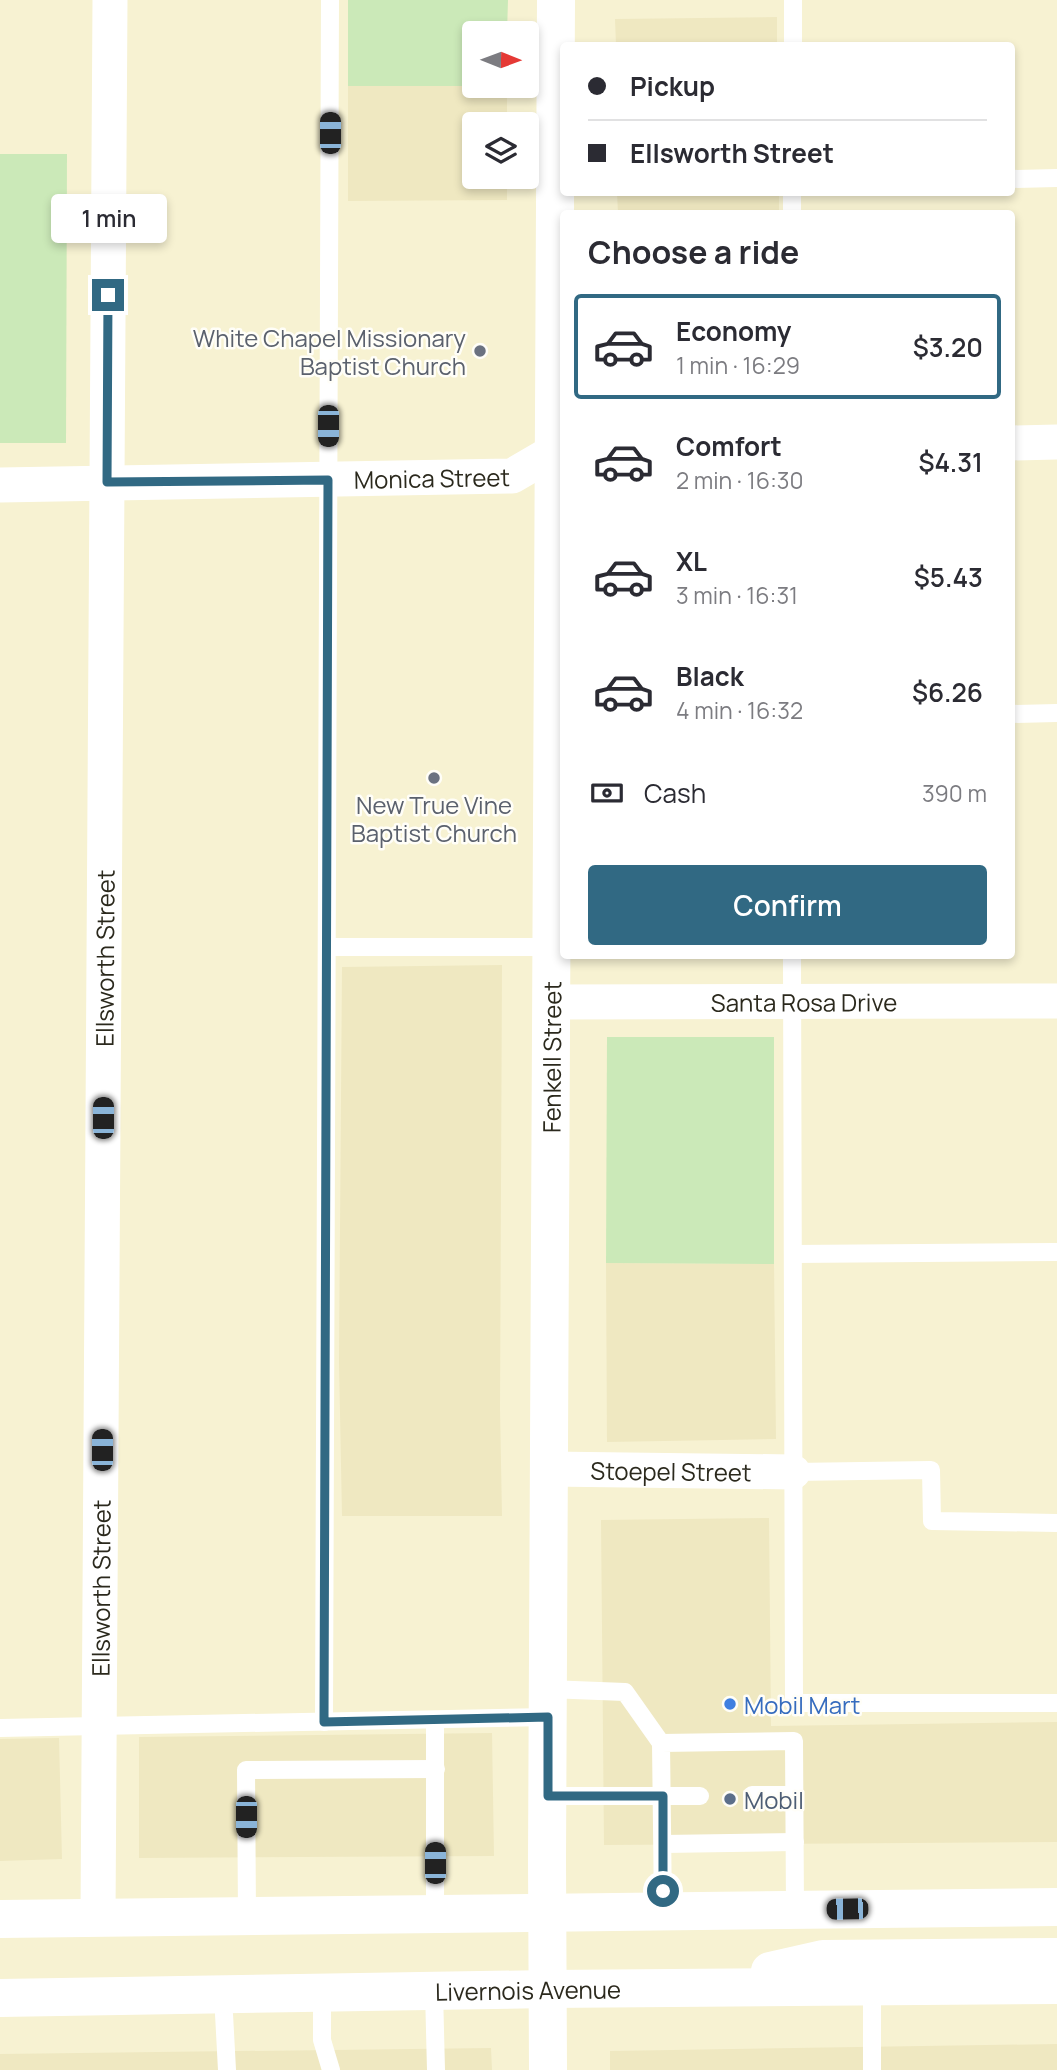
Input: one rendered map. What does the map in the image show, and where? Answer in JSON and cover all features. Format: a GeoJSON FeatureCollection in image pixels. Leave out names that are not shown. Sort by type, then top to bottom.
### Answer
{"type":"FeatureCollection","features":[{"type":"Feature","properties":{"kind":"main road","name":"Fenkell Street"},"geometry":{"type":"LineString","coordinates":[[548,2070],[552,947],[559,450],[556,0]]}},
{"type":"Feature","properties":{"kind":"main road"},"geometry":{"type":"LineString","coordinates":[[0,1919],[1057,1907]]}},
{"type":"Feature","properties":{"kind":"main road"},"geometry":{"type":"LineString","coordinates":[[0,1936],[87,1917]]}},
{"type":"Feature","properties":{"kind":"main road"},"geometry":{"type":"LineString","coordinates":[[689,1988],[823,1959],[1057,1958]]}},
{"type":"Feature","properties":{"kind":"main road","name":"Livernois Avenue"},"geometry":{"type":"LineString","coordinates":[[0,1998],[548,1989],[1057,1985]]}},
{"type":"Feature","properties":{"kind":"street","name":"Ellsworth Street"},"geometry":{"type":"LineString","coordinates":[[87,1917],[100,1727],[110,0]]}},
{"type":"Feature","properties":{"kind":"street"},"geometry":{"type":"LineString","coordinates":[[1015,443],[1057,442]]}},
{"type":"Feature","properties":{"kind":"street","name":"Monica Street"},"geometry":{"type":"LineString","coordinates":[[0,485],[512,476],[559,450]]}},
{"type":"Feature","properties":{"kind":"street","name":"Santa Rosa Drive"},"geometry":{"type":"LineString","coordinates":[[552,1002],[1057,1001]]}},
{"type":"Feature","properties":{"kind":"street","name":"Stoepel Street"},"geometry":{"type":"LineString","coordinates":[[549,1469],[793,1472]]}},
{"type":"Feature","properties":{"kind":"lane"},"geometry":{"type":"LineString","coordinates":[[324,1722],[330,0]]}},
{"type":"Feature","properties":{"kind":"lane"},"geometry":{"type":"LineString","coordinates":[[793,0],[793,42]]}},
{"type":"Feature","properties":{"kind":"lane"},"geometry":{"type":"LineString","coordinates":[[1015,179],[1057,178]]}},
{"type":"Feature","properties":{"kind":"lane"},"geometry":{"type":"LineString","coordinates":[[1015,714],[1057,713]]}},
{"type":"Feature","properties":{"kind":"lane"},"geometry":{"type":"LineString","coordinates":[[327,947],[552,947]]}},
{"type":"Feature","properties":{"kind":"lane"},"geometry":{"type":"LineString","coordinates":[[792,959],[794,1703],[1057,1703]]}},
{"type":"Feature","properties":{"kind":"lane"},"geometry":{"type":"LineString","coordinates":[[793,1254],[1057,1252]]}},
{"type":"Feature","properties":{"kind":"lane"},"geometry":{"type":"LineString","coordinates":[[793,1472],[931,1470],[932,1521],[1057,1523]]}},
{"type":"Feature","properties":{"kind":"lane"},"geometry":{"type":"LineString","coordinates":[[0,1728],[435,1720],[625,1692],[661,1742],[663,1911]]}},
{"type":"Feature","properties":{"kind":"lane"},"geometry":{"type":"LineString","coordinates":[[435,1720],[435,1913]]}},
{"type":"Feature","properties":{"kind":"lane"},"geometry":{"type":"LineString","coordinates":[[661,1742],[794,1741],[795,1909]]}},
{"type":"Feature","properties":{"kind":"lane"},"geometry":{"type":"LineString","coordinates":[[247,1916],[246,1770],[436,1769]]}},
{"type":"Feature","properties":{"kind":"lane"},"geometry":{"type":"LineString","coordinates":[[752,1796],[794,1795]]}},
{"type":"Feature","properties":{"kind":"lane"},"geometry":{"type":"LineString","coordinates":[[548,1796],[700,1796]]}},
{"type":"Feature","properties":{"kind":"lane"},"geometry":{"type":"LineString","coordinates":[[663,1844],[795,1842]]}},
{"type":"Feature","properties":{"kind":"lane"},"geometry":{"type":"LineString","coordinates":[[872,1987],[872,2070]]}},
{"type":"Feature","properties":{"kind":"lane"},"geometry":{"type":"LineString","coordinates":[[434,1992],[436,2070]]}},
{"type":"Feature","properties":{"kind":"lane"},"geometry":{"type":"LineString","coordinates":[[322,1994],[322,2040],[331,2070]]}},
{"type":"Feature","properties":{"kind":"lane"},"geometry":{"type":"LineString","coordinates":[[223,1995],[227,2070]]}},
{"type":"Feature","properties":{"kind":"shaded area"},"geometry":{"type":"Polygon","coordinates":[[[777,17],[777,42],[616,42],[615,19],[777,17]]]}},
{"type":"Feature","properties":{"kind":"shaded area"},"geometry":{"type":"Polygon","coordinates":[[[348,86],[462,86],[462,98],[507,98],[507,112],[462,112],[462,189],[507,189],[507,200],[348,201],[348,86]]]}},
{"type":"Feature","properties":{"kind":"shaded area"},"geometry":{"type":"Polygon","coordinates":[[[617,196],[779,196],[779,210],[618,210],[617,196]]]}},
{"type":"Feature","properties":{"kind":"shaded area"},"geometry":{"type":"Polygon","coordinates":[[[502,965],[502,1516],[342,1516],[339,1362],[342,967],[502,965]]]}},
{"type":"Feature","properties":{"kind":"shaded area"},"geometry":{"type":"Polygon","coordinates":[[[606,1263],[774,1264],[776,1439],[607,1442],[606,1263]]]}},
{"type":"Feature","properties":{"kind":"shaded area"},"geometry":{"type":"Polygon","coordinates":[[[769,1518],[771,1726],[1057,1722],[1057,1842],[604,1845],[601,1520],[769,1518]]]}},
{"type":"Feature","properties":{"kind":"shaded area"},"geometry":{"type":"Polygon","coordinates":[[[492,1733],[494,1856],[139,1858],[139,1737],[492,1733]]]}},
{"type":"Feature","properties":{"kind":"shaded area"},"geometry":{"type":"Polygon","coordinates":[[[59,1738],[62,1859],[0,1861],[0,1739],[59,1738]]]}},
{"type":"Feature","properties":{"kind":"shaded area"},"geometry":{"type":"Polygon","coordinates":[[[1057,2044],[1057,2070],[610,2070],[610,2051],[1057,2044]]]}},
{"type":"Feature","properties":{"kind":"shaded area"},"geometry":{"type":"Polygon","coordinates":[[[491,2048],[492,2070],[0,2070],[0,2054],[491,2048]]]}},
{"type":"Feature","properties":{"kind":"green space"},"geometry":{"type":"Polygon","coordinates":[[[348,0],[508,0],[507,21],[462,21],[462,86],[348,86],[348,0]]]}},
{"type":"Feature","properties":{"kind":"green space"},"geometry":{"type":"Polygon","coordinates":[[[0,154],[67,154],[66,443],[0,443],[0,154]]]}},
{"type":"Feature","properties":{"kind":"green space"},"geometry":{"type":"Polygon","coordinates":[[[607,1037],[774,1037],[774,1264],[606,1263],[607,1037]]]}},
{"type":"Feature","properties":{"kind":"place","name":"White Chapel Missionary Baptist Church"},"geometry":{"type":"Point","coordinates":[480,351]}},
{"type":"Feature","properties":{"kind":"place","name":"New True Vine Baptist Church"},"geometry":{"type":"Point","coordinates":[434,778]}},
{"type":"Feature","properties":{"kind":"place","name":"Mobil Mart"},"geometry":{"type":"Point","coordinates":[730,1704]}},
{"type":"Feature","properties":{"kind":"place","name":"Mobil"},"geometry":{"type":"Point","coordinates":[730,1799]}},
{"type":"Feature","properties":{"kind":"route"},"geometry":{"type":"LineString","coordinates":[[108,295],[107,482],[328,480],[324,1722],[548,1717],[548,1796],[663,1796],[663,1891]]}}]}
